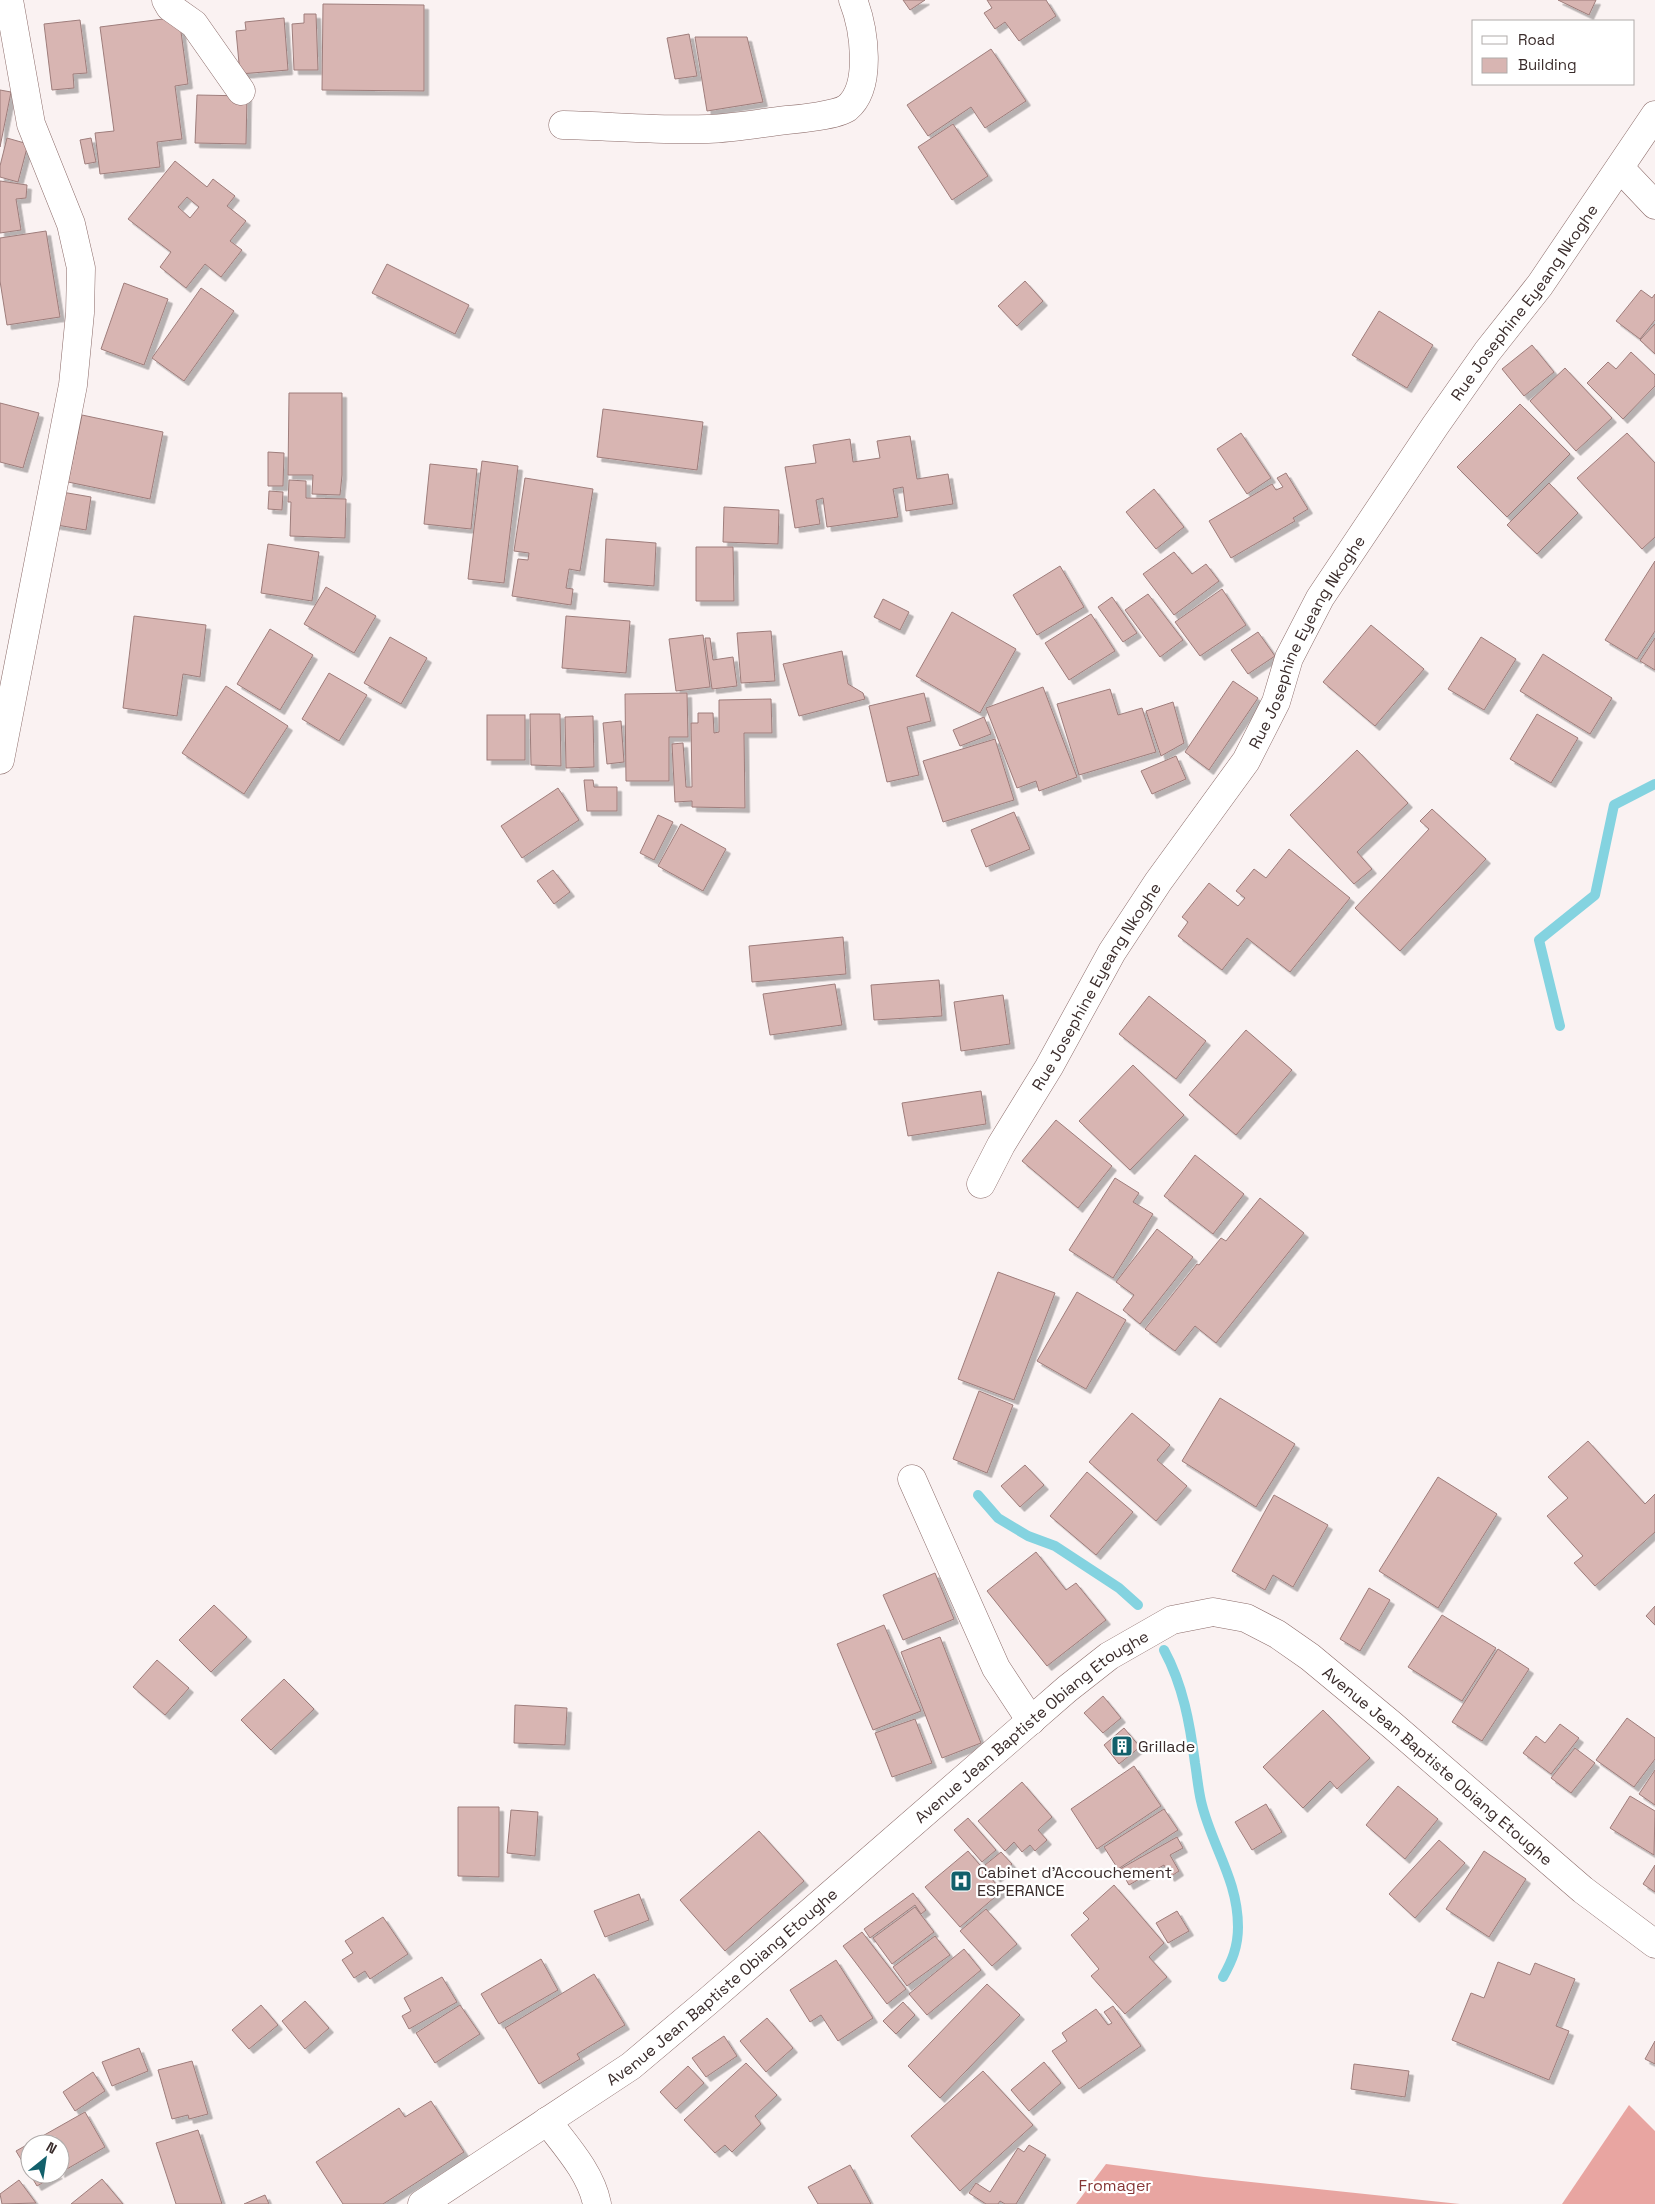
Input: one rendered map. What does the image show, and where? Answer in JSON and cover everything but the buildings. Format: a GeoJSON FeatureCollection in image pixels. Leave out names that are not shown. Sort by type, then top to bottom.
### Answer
{"type":"FeatureCollection","features":[{"type":"Feature","properties":{"kind":"street"},"geometry":{"type":"LineString","coordinates":[[0,760],[72,385],[80,313],[81,268],[71,224],[31,124],[9,0]]}},
{"type":"Feature","properties":{"kind":"street"},"geometry":{"type":"LineString","coordinates":[[166,0],[170,7],[194,24],[241,91]]}},
{"type":"Feature","properties":{"kind":"street"},"geometry":{"type":"LineString","coordinates":[[563,125],[708,129],[808,118],[845,109],[858,96],[864,71],[863,44],[852,0]]}},
{"type":"Feature","properties":{"kind":"street","name":"Rue Josephine Eyeang Nkoghe"},"geometry":{"type":"LineString","coordinates":[[980,1184],[1001,1145],[1049,1067],[1112,952],[1158,882],[1246,761],[1276,702],[1289,658],[1320,598],[1440,418],[1487,352],[1540,285],[1655,115]]}},
{"type":"Feature","properties":{"kind":"street"},"geometry":{"type":"LineString","coordinates":[[1620,168],[1655,205]]}},
{"type":"Feature","properties":{"kind":"street"},"geometry":{"type":"LineString","coordinates":[[912,1479],[996,1668],[1031,1720]]}},
{"type":"Feature","properties":{"kind":"street","name":"Avenue Jean Baptiste Obiang Etoughe"},"geometry":{"type":"LineString","coordinates":[[422,2204],[631,2066],[1031,1720],[1109,1656],[1172,1620],[1213,1612],[1246,1618],[1277,1634],[1317,1663],[1392,1725],[1554,1866],[1655,1944]]}},
{"type":"Feature","properties":{"kind":"street"},"geometry":{"type":"LineString","coordinates":[[548,2121],[582,2168],[595,2194],[597,2204]]}},
{"type":"Feature","properties":{"kind":"green space"},"geometry":{"type":"Polygon","coordinates":[[[1629,2105],[1655,2131],[1655,2204],[1562,2204],[1629,2105]]]}},
{"type":"Feature","properties":{"kind":"green space","name":"Fromager"},"geometry":{"type":"Polygon","coordinates":[[[1106,2164],[1204,2177],[1460,2204],[1076,2204],[1106,2164]]]}},
{"type":"Feature","properties":{"kind":"waterway"},"geometry":{"type":"LineString","coordinates":[[1560,1026],[1539,940],[1595,895],[1614,805],[1655,784]]}},
{"type":"Feature","properties":{"kind":"waterway"},"geometry":{"type":"LineString","coordinates":[[978,1495],[998,1518],[1028,1536],[1055,1546],[1119,1588],[1138,1605]]}},
{"type":"Feature","properties":{"kind":"waterway"},"geometry":{"type":"LineString","coordinates":[[1164,1650],[1171,1663],[1185,1705],[1205,1817],[1234,1893],[1238,1934],[1232,1959],[1223,1977]]}},
{"type":"Feature","properties":{"kind":"place","name":"Grillade"},"geometry":{"type":"Point","coordinates":[1122,1746]}},
{"type":"Feature","properties":{"kind":"place","name":"Cabinet d'Accouchement ESPERANCE"},"geometry":{"type":"Point","coordinates":[961,1881]}}]}
